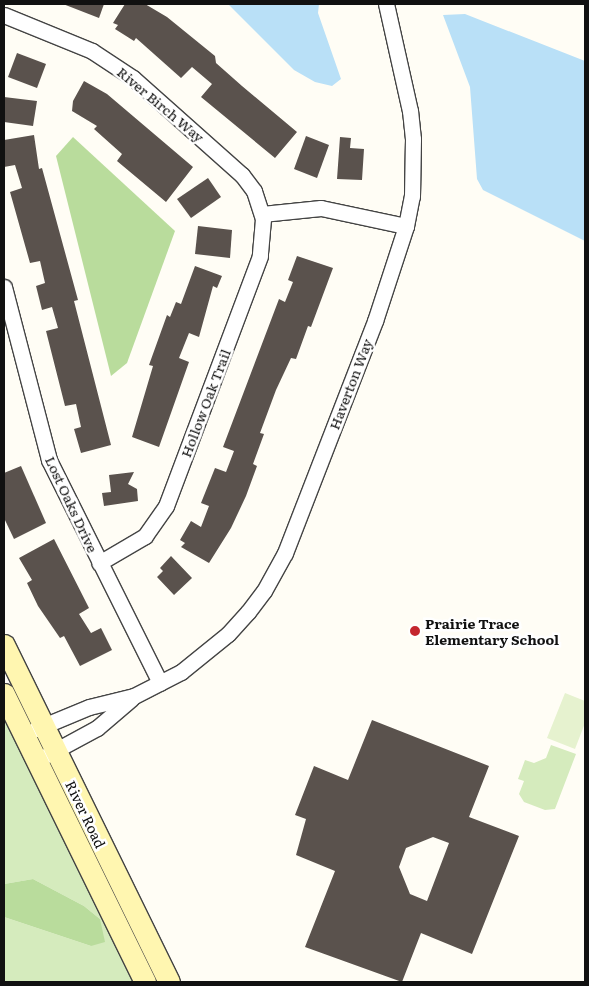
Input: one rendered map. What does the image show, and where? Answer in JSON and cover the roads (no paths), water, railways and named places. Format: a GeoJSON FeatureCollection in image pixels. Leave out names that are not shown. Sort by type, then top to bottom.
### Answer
{"type":"FeatureCollection","features":[{"type":"Feature","properties":{"kind":"main road","name":"River Road"},"geometry":{"type":"LineString","coordinates":[[4,645],[44,726],[46,756],[145,982]]}},
{"type":"Feature","properties":{"kind":"main road","name":"River Road"},"geometry":{"type":"LineString","coordinates":[[4,694],[24,735],[46,756],[168,982]]}},
{"type":"Feature","properties":{"kind":"street","name":"Haverton Way"},"geometry":{"type":"LineString","coordinates":[[24,735],[89,707],[134,696],[180,672],[228,634],[274,575],[375,321],[406,226],[412,196],[413,139],[410,111],[386,4]]}},
{"type":"Feature","properties":{"kind":"street","name":"River Birch Way"},"geometry":{"type":"LineString","coordinates":[[4,15],[92,51],[133,78],[242,175],[254,191],[262,214]]}},
{"type":"Feature","properties":{"kind":"street"},"geometry":{"type":"LineString","coordinates":[[262,214],[322,208],[406,226]]}},
{"type":"Feature","properties":{"kind":"street","name":"Hollow Oak Trail"},"geometry":{"type":"LineString","coordinates":[[99,563],[145,536],[166,506],[260,256],[264,234],[262,214]]}},
{"type":"Feature","properties":{"kind":"street","name":"Lost Oaks Drive"},"geometry":{"type":"LineString","coordinates":[[4,287],[49,460],[160,683]]}},
{"type":"Feature","properties":{"kind":"street","name":"Haverton Way"},"geometry":{"type":"LineString","coordinates":[[46,756],[97,728],[134,696]]}},
{"type":"Feature","properties":{"kind":"water"},"geometry":{"type":"Polygon","coordinates":[[[228,4],[319,4],[318,13],[341,79],[332,86],[315,82],[294,70],[228,4]]]}},
{"type":"Feature","properties":{"kind":"water"},"geometry":{"type":"Polygon","coordinates":[[[465,14],[585,61],[585,241],[483,190],[477,179],[470,87],[443,15],[465,14]]]}},
{"type":"Feature","properties":{"kind":"place","name":"Prairie Trace Elementary School"},"geometry":{"type":"Point","coordinates":[415,631]}}]}
